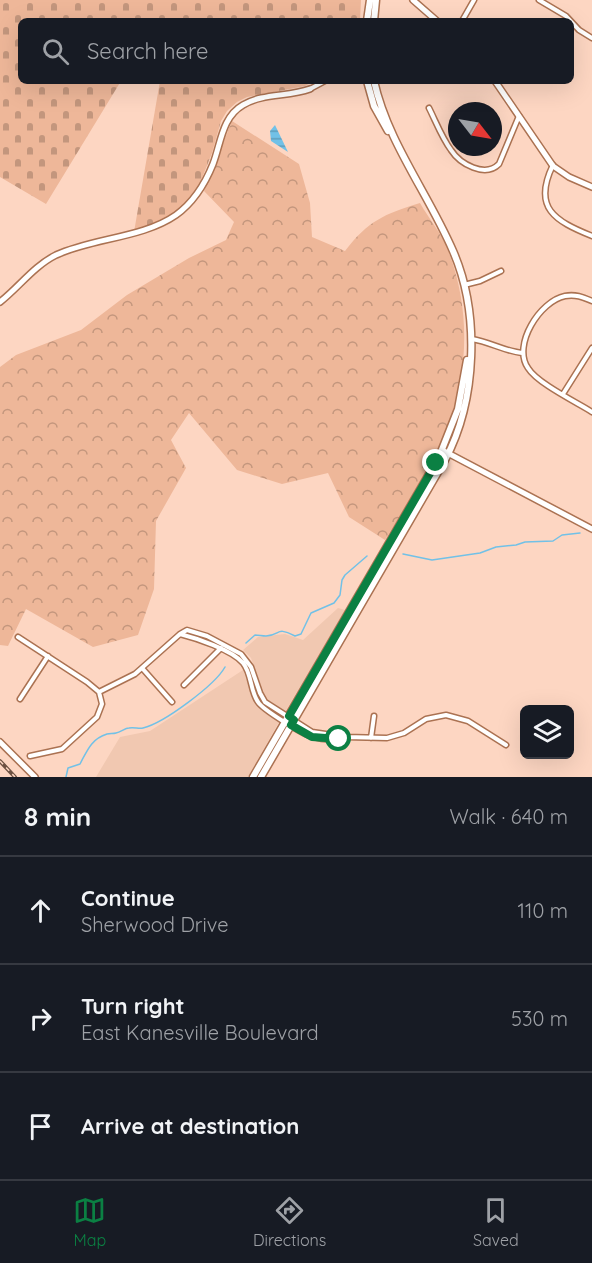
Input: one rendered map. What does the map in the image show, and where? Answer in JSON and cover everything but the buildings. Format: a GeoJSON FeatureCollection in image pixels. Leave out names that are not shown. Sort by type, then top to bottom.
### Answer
{"type":"FeatureCollection","features":[{"type":"Feature","properties":{"kind":"main road"},"geometry":{"type":"LineString","coordinates":[[367,18],[370,0]]}},
{"type":"Feature","properties":{"kind":"main road"},"geometry":{"type":"LineString","coordinates":[[374,18],[376,0]]}},
{"type":"Feature","properties":{"kind":"main road"},"geometry":{"type":"LineString","coordinates":[[261,777],[290,721],[446,452],[458,409],[470,339],[464,285],[452,247],[393,138],[377,114],[368,84]]}},
{"type":"Feature","properties":{"kind":"main road"},"geometry":{"type":"LineString","coordinates":[[375,84],[393,138]]}},
{"type":"Feature","properties":{"kind":"main road"},"geometry":{"type":"LineString","coordinates":[[253,777],[290,721]]}},
{"type":"Feature","properties":{"kind":"street"},"geometry":{"type":"LineString","coordinates":[[413,0],[433,18]]}},
{"type":"Feature","properties":{"kind":"street"},"geometry":{"type":"LineString","coordinates":[[464,18],[474,0]]}},
{"type":"Feature","properties":{"kind":"street"},"geometry":{"type":"LineString","coordinates":[[539,0],[568,18]]}},
{"type":"Feature","properties":{"kind":"street"},"geometry":{"type":"LineString","coordinates":[[574,25],[592,38]]}},
{"type":"Feature","properties":{"kind":"street"},"geometry":{"type":"LineString","coordinates":[[0,302],[42,264],[57,255],[154,226],[177,214],[188,206],[200,189],[212,165],[226,123],[238,108],[253,100],[310,89],[319,84]]}},
{"type":"Feature","properties":{"kind":"street"},"geometry":{"type":"LineString","coordinates":[[497,84],[553,165],[569,177],[592,187]]}},
{"type":"Feature","properties":{"kind":"street"},"geometry":{"type":"LineString","coordinates":[[429,108],[452,152],[472,166],[484,171],[494,168],[501,161],[520,116]]}},
{"type":"Feature","properties":{"kind":"street"},"geometry":{"type":"LineString","coordinates":[[553,165],[544,190],[549,209],[561,223],[592,236]]}},
{"type":"Feature","properties":{"kind":"street"},"geometry":{"type":"LineString","coordinates":[[464,285],[480,281],[501,271]]}},
{"type":"Feature","properties":{"kind":"street"},"geometry":{"type":"LineString","coordinates":[[592,301],[576,296],[554,300],[542,310],[525,338],[522,353],[529,371],[536,378],[592,412]]}},
{"type":"Feature","properties":{"kind":"street"},"geometry":{"type":"LineString","coordinates":[[470,339],[482,340],[506,351],[522,353]]}},
{"type":"Feature","properties":{"kind":"street"},"geometry":{"type":"LineString","coordinates":[[563,394],[592,348]]}},
{"type":"Feature","properties":{"kind":"street"},"geometry":{"type":"LineString","coordinates":[[446,452],[592,530]]}},
{"type":"Feature","properties":{"kind":"street"},"geometry":{"type":"LineString","coordinates":[[99,692],[135,674],[180,634],[242,654],[248,661],[264,700],[290,721],[312,732],[346,737],[394,737],[426,719],[446,715],[468,721],[506,745]]}},
{"type":"Feature","properties":{"kind":"street"},"geometry":{"type":"LineString","coordinates":[[18,637],[87,682],[99,692],[102,704],[97,717],[88,728],[62,749],[30,756]]}},
{"type":"Feature","properties":{"kind":"street"},"geometry":{"type":"LineString","coordinates":[[184,685],[222,647]]}},
{"type":"Feature","properties":{"kind":"street"},"geometry":{"type":"LineString","coordinates":[[20,699],[48,656]]}},
{"type":"Feature","properties":{"kind":"street"},"geometry":{"type":"LineString","coordinates":[[142,668],[172,702]]}},
{"type":"Feature","properties":{"kind":"street"},"geometry":{"type":"LineString","coordinates":[[371,738],[374,716]]}},
{"type":"Feature","properties":{"kind":"street"},"geometry":{"type":"LineString","coordinates":[[0,742],[35,777]]}},
{"type":"Feature","properties":{"kind":"shaded area"},"geometry":{"type":"Polygon","coordinates":[[[338,608],[345,610],[285,712],[269,702],[264,695],[251,658],[243,650],[258,637],[285,634],[303,640],[338,608]]]}},
{"type":"Feature","properties":{"kind":"shaded area"},"geometry":{"type":"Polygon","coordinates":[[[243,670],[256,704],[279,722],[248,777],[96,777],[120,737],[150,731],[243,670]]]}},
{"type":"Feature","properties":{"kind":"green space"},"geometry":{"type":"Polygon","coordinates":[[[0,0],[361,0],[360,18],[18,18],[18,84],[119,84],[46,204],[0,177],[0,0]]]}},
{"type":"Feature","properties":{"kind":"green space"},"geometry":{"type":"Polygon","coordinates":[[[159,84],[308,84],[247,97],[237,102],[227,111],[221,121],[212,153],[194,198],[162,223],[134,232],[159,84]]]}},
{"type":"Feature","properties":{"kind":"green space"},"geometry":{"type":"Polygon","coordinates":[[[232,121],[299,164],[310,203],[312,237],[345,251],[361,232],[378,220],[420,203],[448,250],[460,293],[463,315],[463,359],[460,381],[456,402],[443,439],[420,484],[385,540],[349,517],[328,473],[282,484],[237,470],[189,413],[171,440],[186,468],[156,521],[154,589],[138,635],[93,647],[26,609],[8,646],[0,645],[0,367],[16,355],[81,330],[127,295],[189,258],[226,240],[234,222],[204,191],[232,121]]]}},
{"type":"Feature","properties":{"kind":"water"},"geometry":{"type":"Polygon","coordinates":[[[275,125],[288,152],[271,141],[270,131],[275,125]]]}},
{"type":"Feature","properties":{"kind":"waterway"},"geometry":{"type":"LineString","coordinates":[[403,554],[432,560],[480,553],[496,547],[525,542],[553,541],[562,535],[580,533]]}},
{"type":"Feature","properties":{"kind":"waterway"},"geometry":{"type":"LineString","coordinates":[[246,643],[255,635],[266,636],[281,631],[295,636],[301,634],[311,613],[334,603],[340,595],[345,575],[367,556]]}},
{"type":"Feature","properties":{"kind":"waterway"},"geometry":{"type":"LineString","coordinates":[[66,777],[68,768],[80,764],[90,746],[97,739],[127,728],[143,728],[163,719],[200,693],[225,667]]}},
{"type":"Feature","properties":{"kind":"railway"},"geometry":{"type":"LineString","coordinates":[[0,761],[15,777]]}},
{"type":"Feature","properties":{"kind":"route"},"geometry":{"type":"LineString","coordinates":[[339,739],[312,737],[291,725],[294,720],[289,716],[436,463]]}}]}
